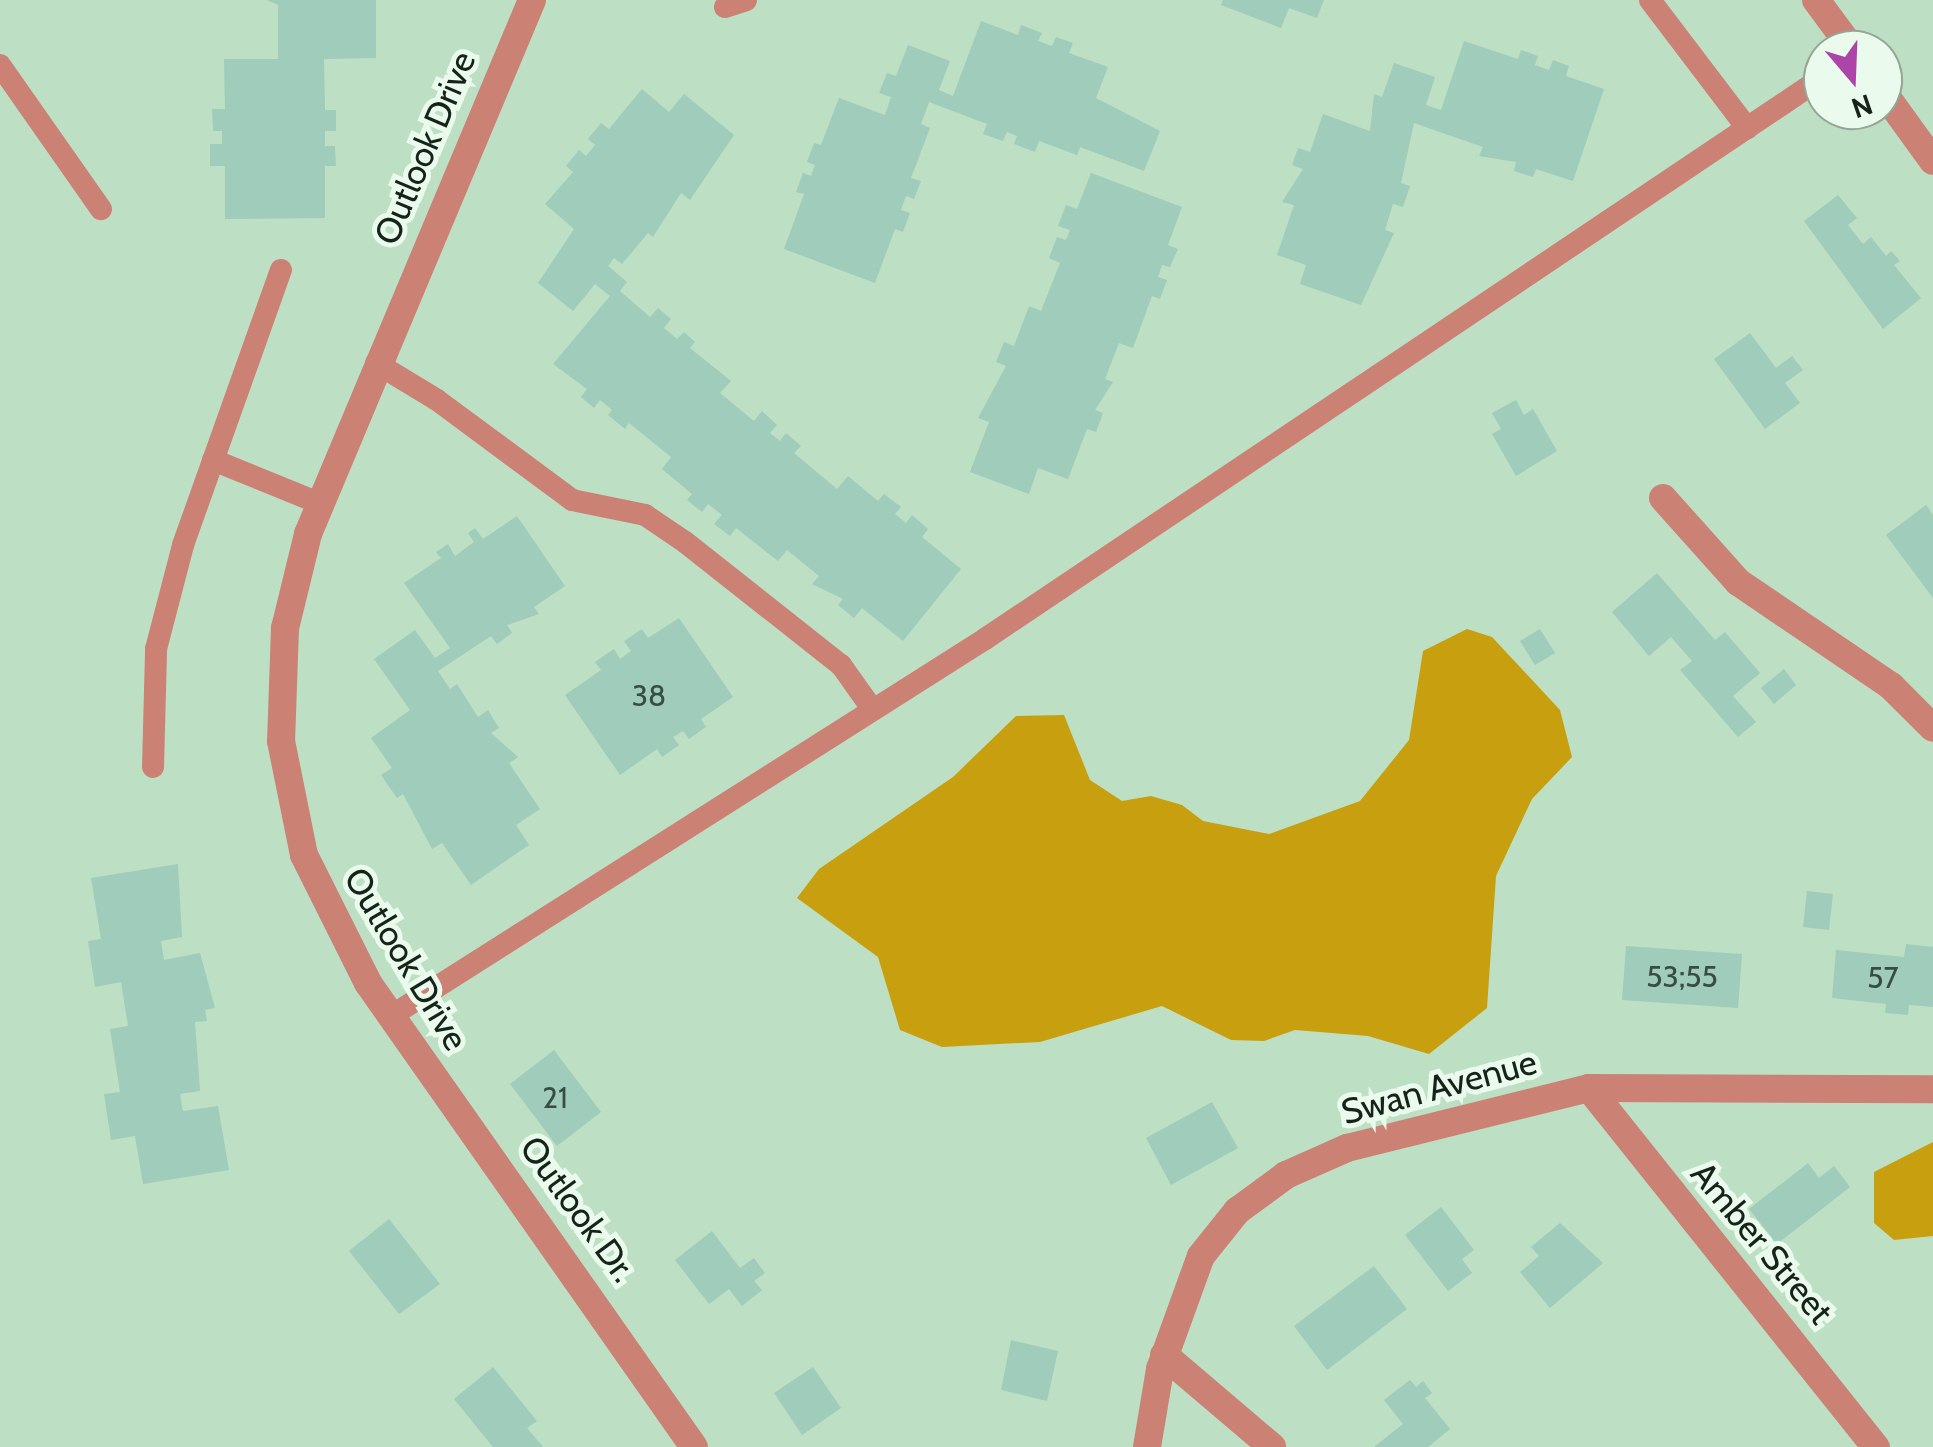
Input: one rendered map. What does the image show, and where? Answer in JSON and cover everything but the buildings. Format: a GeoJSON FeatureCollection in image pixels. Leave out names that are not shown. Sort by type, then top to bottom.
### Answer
{"type":"FeatureCollection","features":[{"type":"Feature","properties":{"kind":"street","name":"Outlook Drive"},"geometry":{"type":"LineString","coordinates":[[532,0],[318,503],[285,628],[280,703],[286,780],[304,855],[322,899],[391,1016],[694,1447]]}},
{"type":"Feature","properties":{"kind":"street"},"geometry":{"type":"LineString","coordinates":[[1816,0],[1838,30]]}},
{"type":"Feature","properties":{"kind":"street"},"geometry":{"type":"LineString","coordinates":[[1903,120],[1933,161]]}},
{"type":"Feature","properties":{"kind":"street"},"geometry":{"type":"LineString","coordinates":[[1663,498],[1738,582],[1892,686],[1933,728]]}},
{"type":"Feature","properties":{"kind":"street","name":"Outlook Dr."},"geometry":{"type":"LineString","coordinates":[[391,1016],[704,1447]]}},
{"type":"Feature","properties":{"kind":"street","name":"Swan Avenue"},"geometry":{"type":"LineString","coordinates":[[1147,1447],[1164,1355],[1201,1256],[1238,1211],[1286,1175],[1347,1148],[1589,1088],[1933,1089]]}},
{"type":"Feature","properties":{"kind":"street","name":"Amber Street"},"geometry":{"type":"LineString","coordinates":[[1589,1088],[1876,1447]]}},
{"type":"Feature","properties":{"kind":"street"},"geometry":{"type":"LineString","coordinates":[[1164,1355],[1272,1447]]}},
{"type":"Feature","properties":{"kind":"lane"},"geometry":{"type":"LineString","coordinates":[[1650,0],[1747,128]]}},
{"type":"Feature","properties":{"kind":"lane"},"geometry":{"type":"LineString","coordinates":[[0,65],[101,209]]}},
{"type":"Feature","properties":{"kind":"lane"},"geometry":{"type":"LineString","coordinates":[[391,1016],[873,710],[1803,90]]}},
{"type":"Feature","properties":{"kind":"lane"},"geometry":{"type":"LineString","coordinates":[[154,768],[156,649],[213,460],[281,270]]}},
{"type":"Feature","properties":{"kind":"lane"},"geometry":{"type":"LineString","coordinates":[[376,363],[438,400],[572,500],[645,515],[686,542],[841,664],[873,710]]}},
{"type":"Feature","properties":{"kind":"lane"},"geometry":{"type":"LineString","coordinates":[[213,460],[318,503]]}},
{"type":"Feature","properties":{"kind":"shaded area"},"geometry":{"type":"Polygon","coordinates":[[[1467,629],[1492,637],[1560,710],[1572,757],[1532,799],[1496,876],[1487,1008],[1429,1054],[1368,1036],[1295,1030],[1264,1041],[1231,1040],[1162,1006],[1040,1042],[942,1047],[900,1030],[878,957],[797,898],[819,869],[953,777],[1016,716],[1064,715],[1090,780],[1122,801],[1151,796],[1182,805],[1203,821],[1269,834],[1360,801],[1409,740],[1423,651],[1467,629]]]}},
{"type":"Feature","properties":{"kind":"shaded area"},"geometry":{"type":"Polygon","coordinates":[[[1933,1142],[1933,1236],[1894,1240],[1874,1223],[1874,1172],[1933,1142]]]}}]}
